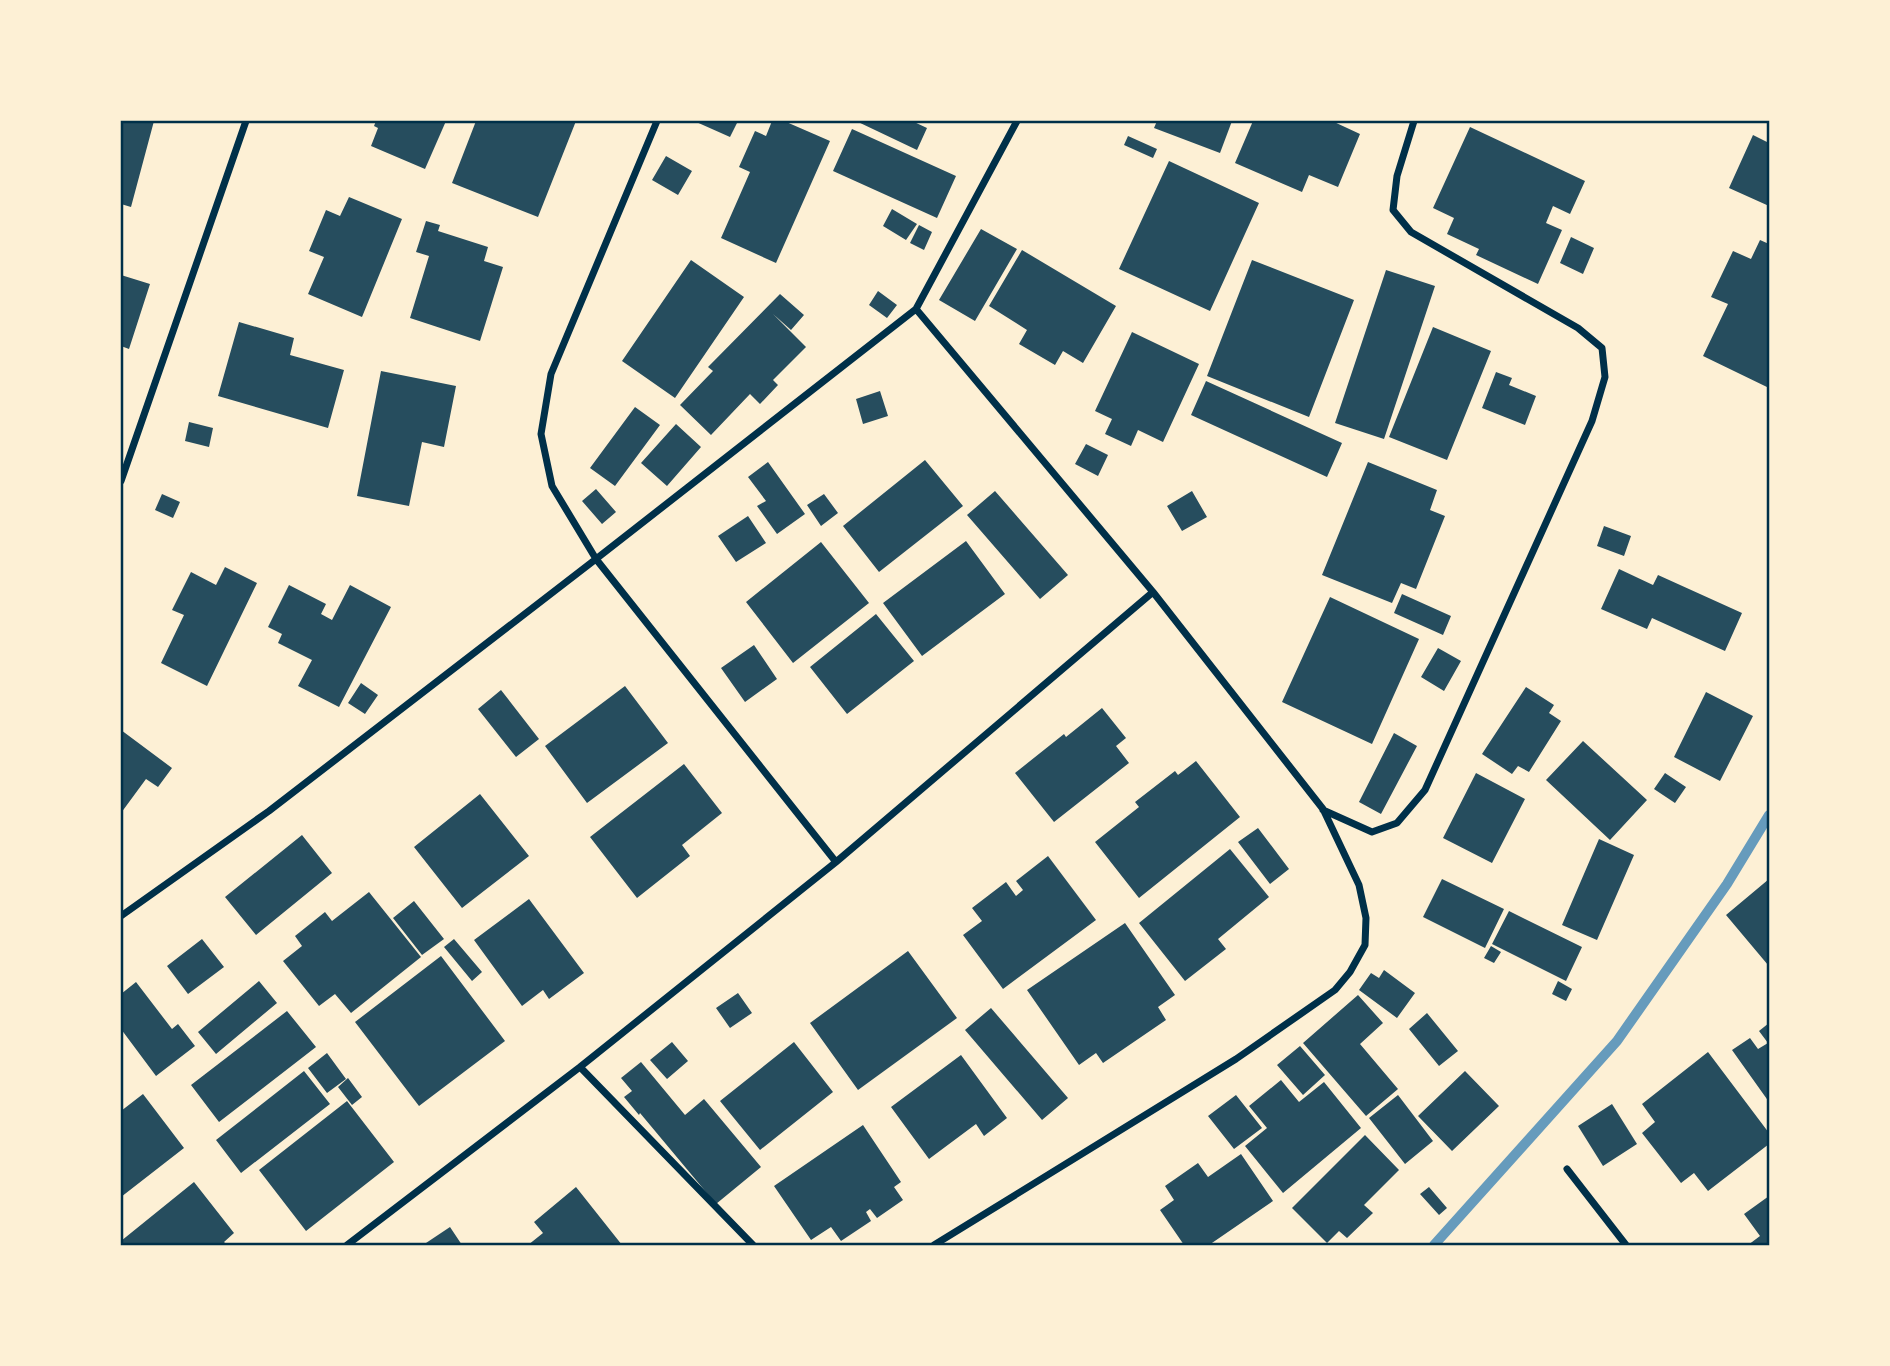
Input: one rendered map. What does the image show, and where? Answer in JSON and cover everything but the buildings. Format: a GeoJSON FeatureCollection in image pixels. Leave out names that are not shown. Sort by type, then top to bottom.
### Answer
{"type":"FeatureCollection","features":[{"type":"Feature","properties":{"kind":"street"},"geometry":{"type":"LineString","coordinates":[[121,481],[246,121]]}},
{"type":"Feature","properties":{"kind":"street"},"geometry":{"type":"LineString","coordinates":[[657,121],[551,374],[541,434],[552,486],[596,559],[836,862]]}},
{"type":"Feature","properties":{"kind":"street"},"geometry":{"type":"LineString","coordinates":[[121,916],[269,811],[916,309],[1017,121]]}},
{"type":"Feature","properties":{"kind":"street"},"geometry":{"type":"LineString","coordinates":[[1323,810],[1372,832],[1397,823],[1424,790],[1592,421],[1605,377],[1602,348],[1578,328],[1411,232],[1393,210],[1397,176],[1413,121]]}},
{"type":"Feature","properties":{"kind":"street"},"geometry":{"type":"LineString","coordinates":[[916,309],[1153,592],[1323,810],[1359,885],[1366,918],[1364,945],[1350,972],[1335,990],[1236,1059],[934,1245]]}},
{"type":"Feature","properties":{"kind":"street"},"geometry":{"type":"LineString","coordinates":[[347,1245],[580,1067],[836,862],[1153,592]]}},
{"type":"Feature","properties":{"kind":"street"},"geometry":{"type":"LineString","coordinates":[[580,1067],[753,1245]]}},
{"type":"Feature","properties":{"kind":"street"},"geometry":{"type":"LineString","coordinates":[[1567,1169],[1626,1245]]}},
{"type":"Feature","properties":{"kind":"waterway"},"geometry":{"type":"LineString","coordinates":[[1434,1245],[1617,1041],[1727,884],[1769,815]]}}]}
